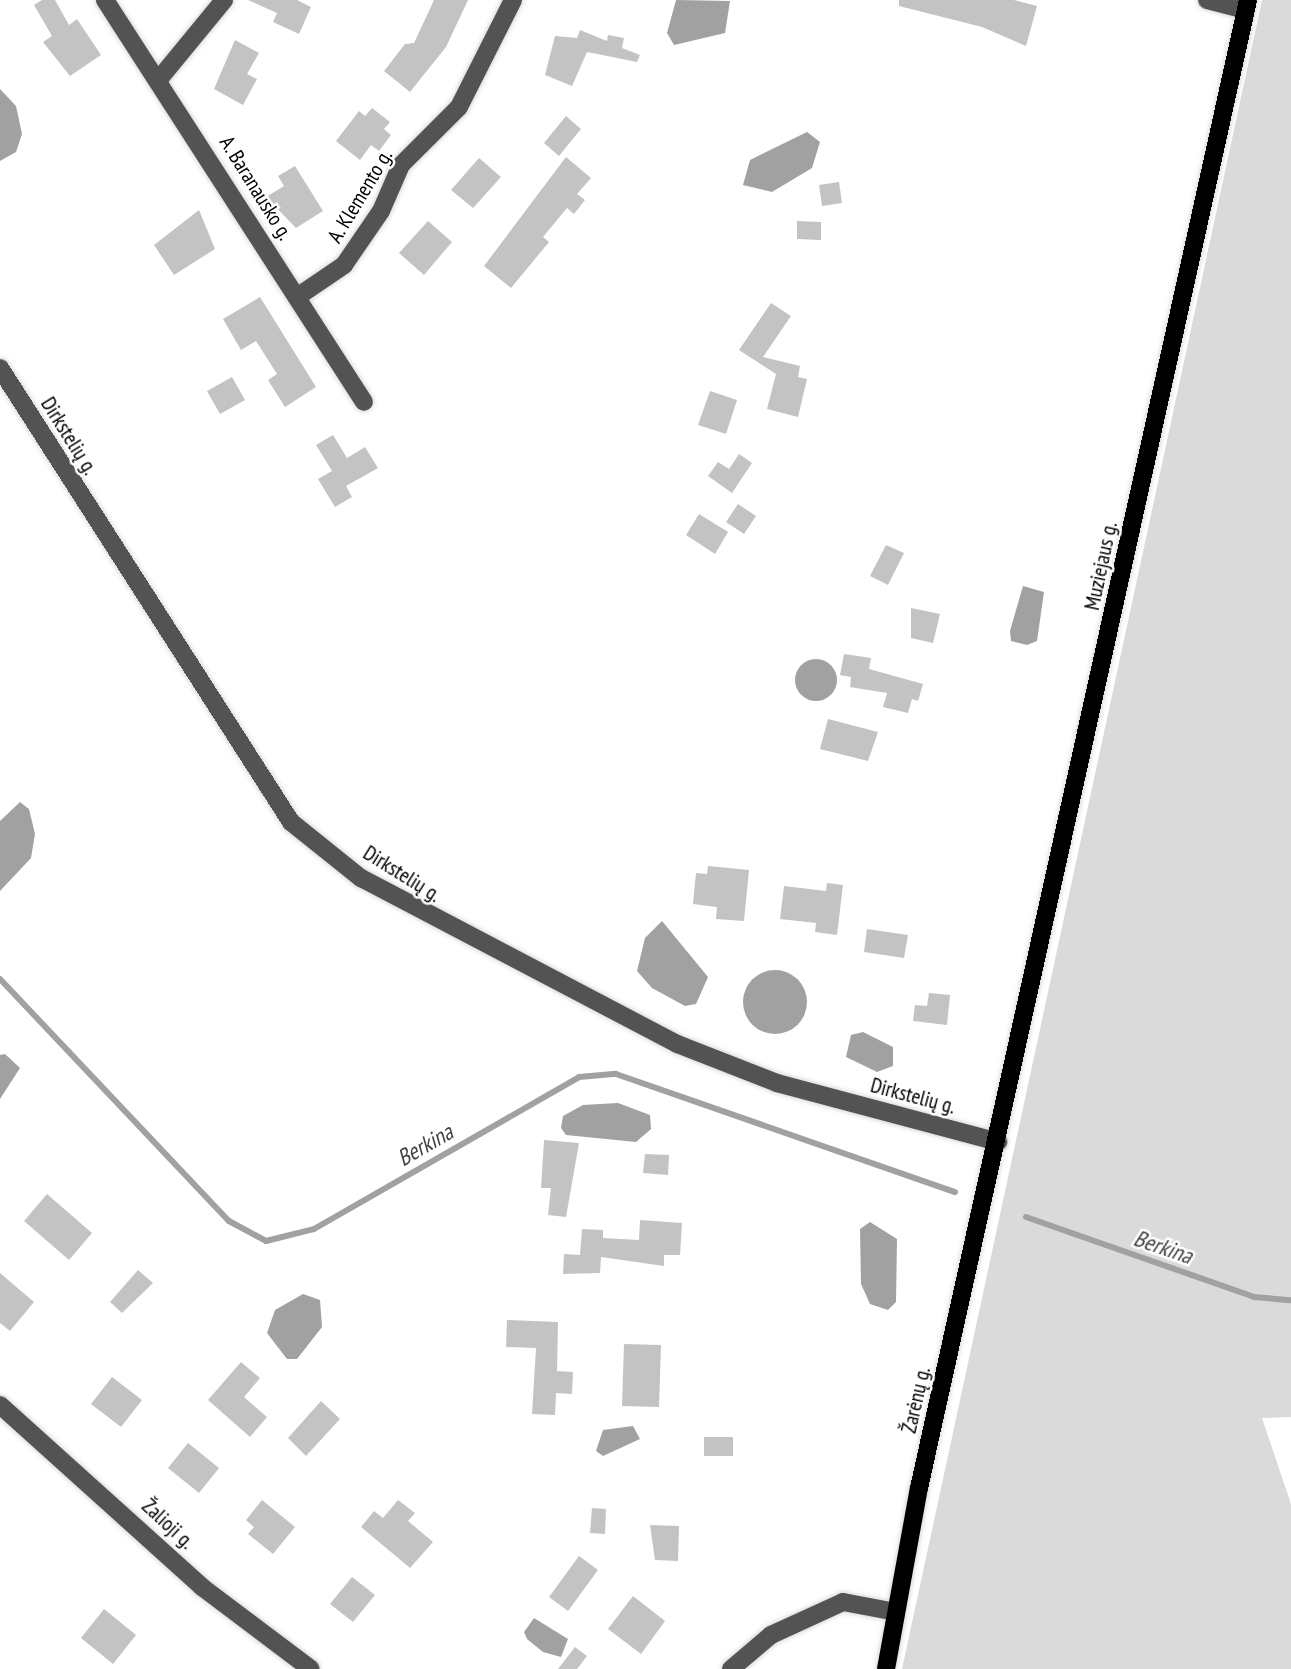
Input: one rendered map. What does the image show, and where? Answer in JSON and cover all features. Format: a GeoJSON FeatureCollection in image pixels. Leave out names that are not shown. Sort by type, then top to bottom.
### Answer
{"type":"FeatureCollection","features":[{"type":"Feature","properties":{"kind":"main road","name":"Muziejaus g."},"geometry":{"type":"LineString","coordinates":[[998,1142],[1247,5]]}},
{"type":"Feature","properties":{"kind":"main road","name":"Žarėnų g."},"geometry":{"type":"LineString","coordinates":[[886,1669],[998,1142]]}},
{"type":"Feature","properties":{"kind":"street","name":"A. Baranausko g."},"geometry":{"type":"LineString","coordinates":[[105,0],[160,78],[364,402]]}},
{"type":"Feature","properties":{"kind":"street"},"geometry":{"type":"LineString","coordinates":[[160,78],[224,0]]}},
{"type":"Feature","properties":{"kind":"street","name":"A. Klemento g."},"geometry":{"type":"LineString","coordinates":[[298,297],[344,265],[381,211],[401,165],[459,107],[513,0]]}},
{"type":"Feature","properties":{"kind":"street"},"geometry":{"type":"LineString","coordinates":[[1207,0],[1247,5]]}},
{"type":"Feature","properties":{"kind":"street","name":"Dirkstelių g."},"geometry":{"type":"LineString","coordinates":[[0,368],[291,822],[361,878],[677,1045],[777,1083],[998,1142]]}},
{"type":"Feature","properties":{"kind":"street","name":"Žalioji g."},"geometry":{"type":"LineString","coordinates":[[0,1405],[202,1587],[311,1669]]}},
{"type":"Feature","properties":{"kind":"street"},"geometry":{"type":"LineString","coordinates":[[731,1669],[771,1635],[843,1601],[896,1612]]}},
{"type":"Feature","properties":{"kind":"shaded area"},"geometry":{"type":"Polygon","coordinates":[[[676,0],[730,1],[725,33],[674,45],[667,33],[676,0]]]}},
{"type":"Feature","properties":{"kind":"shaded area"},"geometry":{"type":"Polygon","coordinates":[[[1262,0],[1291,0],[1291,1417],[1262,1418],[1291,1504],[1291,1669],[902,1669],[1262,0]]]}},
{"type":"Feature","properties":{"kind":"shaded area"},"geometry":{"type":"Polygon","coordinates":[[[0,89],[16,106],[22,134],[16,152],[0,161],[0,89]]]}},
{"type":"Feature","properties":{"kind":"shaded area"},"geometry":{"type":"Polygon","coordinates":[[[807,132],[820,142],[812,168],[772,192],[743,185],[750,160],[807,132]]]}},
{"type":"Feature","properties":{"kind":"shaded area"},"geometry":{"type":"Polygon","coordinates":[[[1023,586],[1044,592],[1037,641],[1027,645],[1011,641],[1010,631],[1023,586]]]}},
{"type":"Feature","properties":{"kind":"shaded area"},"geometry":{"type":"Polygon","coordinates":[[[816,659],[831,665],[837,680],[831,695],[816,701],[801,695],[795,680],[801,665],[816,659]]]}},
{"type":"Feature","properties":{"kind":"shaded area"},"geometry":{"type":"Polygon","coordinates":[[[20,802],[29,809],[35,834],[31,858],[0,891],[0,821],[20,802]]]}},
{"type":"Feature","properties":{"kind":"shaded area"},"geometry":{"type":"Polygon","coordinates":[[[662,921],[708,977],[696,1004],[685,1006],[652,988],[637,971],[645,938],[662,921]]]}},
{"type":"Feature","properties":{"kind":"shaded area"},"geometry":{"type":"Polygon","coordinates":[[[769,970],[781,970],[798,979],[805,990],[805,1014],[798,1025],[781,1034],[769,1034],[757,1029],[748,1020],[743,1008],[743,996],[748,984],[757,975],[769,970]]]}},
{"type":"Feature","properties":{"kind":"shaded area"},"geometry":{"type":"Polygon","coordinates":[[[863,1032],[893,1047],[893,1066],[877,1072],[846,1057],[851,1035],[863,1032]]]}},
{"type":"Feature","properties":{"kind":"shaded area"},"geometry":{"type":"Polygon","coordinates":[[[5,1054],[20,1068],[0,1099],[0,1055],[5,1054]]]}},
{"type":"Feature","properties":{"kind":"shaded area"},"geometry":{"type":"Polygon","coordinates":[[[618,1103],[650,1115],[651,1129],[636,1142],[566,1135],[561,1128],[563,1116],[583,1105],[618,1103]]]}},
{"type":"Feature","properties":{"kind":"shaded area"},"geometry":{"type":"Polygon","coordinates":[[[870,1222],[897,1239],[896,1302],[888,1310],[870,1304],[861,1284],[860,1229],[870,1222]]]}},
{"type":"Feature","properties":{"kind":"shaded area"},"geometry":{"type":"Polygon","coordinates":[[[303,1294],[320,1300],[322,1327],[297,1359],[287,1359],[267,1333],[275,1310],[303,1294]]]}},
{"type":"Feature","properties":{"kind":"shaded area"},"geometry":{"type":"Polygon","coordinates":[[[633,1426],[640,1439],[603,1456],[596,1451],[603,1430],[633,1426]]]}},
{"type":"Feature","properties":{"kind":"shaded area"},"geometry":{"type":"Polygon","coordinates":[[[534,1618],[568,1639],[561,1657],[543,1652],[527,1639],[524,1632],[534,1618]]]}},
{"type":"Feature","properties":{"kind":"building"},"geometry":{"type":"Polygon","coordinates":[[[42,0],[55,0],[69,25],[77,19],[101,55],[70,76],[43,42],[52,36],[34,5],[42,0]]]}},
{"type":"Feature","properties":{"kind":"building"},"geometry":{"type":"Polygon","coordinates":[[[248,0],[297,0],[311,7],[299,34],[273,22],[277,13],[248,0]]]}},
{"type":"Feature","properties":{"kind":"building"},"geometry":{"type":"Polygon","coordinates":[[[434,0],[468,0],[446,47],[410,92],[384,71],[405,44],[414,43],[434,0]]]}},
{"type":"Feature","properties":{"kind":"building"},"geometry":{"type":"Polygon","coordinates":[[[899,0],[1014,0],[1037,6],[1026,46],[982,27],[899,6],[899,0]]]}},
{"type":"Feature","properties":{"kind":"building"},"geometry":{"type":"Polygon","coordinates":[[[580,30],[607,41],[608,35],[624,38],[622,48],[640,55],[637,62],[587,52],[572,86],[545,75],[555,36],[577,38],[580,30]]]}},
{"type":"Feature","properties":{"kind":"building"},"geometry":{"type":"Polygon","coordinates":[[[235,40],[259,53],[247,74],[257,79],[243,105],[214,89],[235,40]]]}},
{"type":"Feature","properties":{"kind":"building"},"geometry":{"type":"Polygon","coordinates":[[[372,108],[390,122],[384,129],[391,135],[379,151],[371,145],[360,160],[336,141],[359,111],[365,116],[372,108]]]}},
{"type":"Feature","properties":{"kind":"building"},"geometry":{"type":"Polygon","coordinates":[[[566,116],[581,129],[559,156],[544,143],[566,116]]]}},
{"type":"Feature","properties":{"kind":"building"},"geometry":{"type":"Polygon","coordinates":[[[566,157],[591,178],[577,194],[585,200],[574,214],[567,208],[543,237],[549,242],[511,288],[484,266],[566,157]]]}},
{"type":"Feature","properties":{"kind":"building"},"geometry":{"type":"Polygon","coordinates":[[[479,158],[501,177],[473,208],[451,190],[479,158]]]}},
{"type":"Feature","properties":{"kind":"building"},"geometry":{"type":"Polygon","coordinates":[[[295,166],[323,211],[296,228],[266,197],[284,186],[278,176],[295,166]]]}},
{"type":"Feature","properties":{"kind":"building"},"geometry":{"type":"Polygon","coordinates":[[[839,182],[842,203],[822,206],[819,185],[839,182]]]}},
{"type":"Feature","properties":{"kind":"building"},"geometry":{"type":"Polygon","coordinates":[[[199,210],[215,249],[174,275],[154,245],[199,210]]]}},
{"type":"Feature","properties":{"kind":"building"},"geometry":{"type":"Polygon","coordinates":[[[428,221],[452,242],[424,275],[399,253],[428,221]]]}},
{"type":"Feature","properties":{"kind":"building"},"geometry":{"type":"Polygon","coordinates":[[[797,221],[821,222],[821,240],[797,239],[797,221]]]}},
{"type":"Feature","properties":{"kind":"building"},"geometry":{"type":"Polygon","coordinates":[[[260,297],[316,387],[285,407],[268,380],[277,374],[256,341],[241,350],[223,319],[260,297]]]}},
{"type":"Feature","properties":{"kind":"building"},"geometry":{"type":"Polygon","coordinates":[[[771,303],[791,316],[763,357],[800,366],[798,377],[807,379],[798,417],[767,409],[776,374],[739,350],[771,303]]]}},
{"type":"Feature","properties":{"kind":"building"},"geometry":{"type":"Polygon","coordinates":[[[232,377],[245,400],[220,414],[207,391],[232,377]]]}},
{"type":"Feature","properties":{"kind":"building"},"geometry":{"type":"Polygon","coordinates":[[[710,391],[737,400],[726,434],[698,425],[710,391]]]}},
{"type":"Feature","properties":{"kind":"building"},"geometry":{"type":"Polygon","coordinates":[[[333,435],[347,458],[365,447],[378,468],[346,486],[352,497],[335,507],[318,479],[332,471],[316,445],[333,435]]]}},
{"type":"Feature","properties":{"kind":"building"},"geometry":{"type":"Polygon","coordinates":[[[739,454],[752,463],[732,493],[708,476],[718,462],[729,469],[739,454]]]}},
{"type":"Feature","properties":{"kind":"building"},"geometry":{"type":"Polygon","coordinates":[[[738,504],[756,516],[744,534],[726,522],[738,504]]]}},
{"type":"Feature","properties":{"kind":"building"},"geometry":{"type":"Polygon","coordinates":[[[699,514],[728,532],[715,554],[686,535],[699,514]]]}},
{"type":"Feature","properties":{"kind":"building"},"geometry":{"type":"Polygon","coordinates":[[[886,545],[904,553],[888,585],[870,576],[886,545]]]}},
{"type":"Feature","properties":{"kind":"building"},"geometry":{"type":"Polygon","coordinates":[[[911,608],[940,614],[933,643],[911,638],[911,608]]]}},
{"type":"Feature","properties":{"kind":"building"},"geometry":{"type":"Polygon","coordinates":[[[844,654],[871,658],[869,669],[923,684],[918,701],[912,699],[908,713],[883,707],[887,693],[850,687],[851,677],[840,675],[844,654]]]}},
{"type":"Feature","properties":{"kind":"building"},"geometry":{"type":"Polygon","coordinates":[[[828,719],[878,732],[868,761],[820,749],[828,719]]]}},
{"type":"Feature","properties":{"kind":"building"},"geometry":{"type":"Polygon","coordinates":[[[708,866],[749,870],[744,921],[716,919],[717,907],[693,904],[696,873],[707,874],[708,866]]]}},
{"type":"Feature","properties":{"kind":"building"},"geometry":{"type":"Polygon","coordinates":[[[827,883],[843,885],[837,935],[815,932],[816,923],[780,919],[784,886],[826,891],[827,883]]]}},
{"type":"Feature","properties":{"kind":"building"},"geometry":{"type":"Polygon","coordinates":[[[867,929],[908,935],[904,958],[864,952],[867,929]]]}},
{"type":"Feature","properties":{"kind":"building"},"geometry":{"type":"Polygon","coordinates":[[[929,993],[950,995],[947,1025],[913,1021],[915,1005],[927,1006],[929,993]]]}},
{"type":"Feature","properties":{"kind":"building"},"geometry":{"type":"Polygon","coordinates":[[[544,1140],[579,1143],[566,1217],[548,1215],[551,1188],[541,1188],[544,1140]]]}},
{"type":"Feature","properties":{"kind":"building"},"geometry":{"type":"Polygon","coordinates":[[[645,1154],[669,1155],[668,1175],[643,1173],[645,1154]]]}},
{"type":"Feature","properties":{"kind":"building"},"geometry":{"type":"Polygon","coordinates":[[[47,1194],[92,1233],[69,1260],[24,1221],[47,1194]]]}},
{"type":"Feature","properties":{"kind":"building"},"geometry":{"type":"Polygon","coordinates":[[[640,1220],[682,1223],[680,1255],[664,1255],[664,1266],[601,1257],[600,1273],[563,1274],[564,1254],[580,1255],[582,1229],[603,1230],[603,1238],[639,1240],[640,1220]]]}},
{"type":"Feature","properties":{"kind":"building"},"geometry":{"type":"Polygon","coordinates":[[[138,1270],[153,1283],[122,1313],[110,1302],[138,1270]]]}},
{"type":"Feature","properties":{"kind":"building"},"geometry":{"type":"Polygon","coordinates":[[[0,1273],[34,1302],[10,1331],[0,1323],[0,1273]]]}},
{"type":"Feature","properties":{"kind":"building"},"geometry":{"type":"Polygon","coordinates":[[[507,1320],[558,1322],[557,1371],[573,1372],[572,1394],[556,1393],[555,1415],[532,1414],[536,1348],[506,1347],[507,1320]]]}},
{"type":"Feature","properties":{"kind":"building"},"geometry":{"type":"Polygon","coordinates":[[[624,1344],[661,1345],[659,1407],[622,1406],[624,1344]]]}},
{"type":"Feature","properties":{"kind":"building"},"geometry":{"type":"Polygon","coordinates":[[[241,1362],[260,1378],[244,1397],[267,1417],[250,1437],[208,1400],[241,1362]]]}},
{"type":"Feature","properties":{"kind":"building"},"geometry":{"type":"Polygon","coordinates":[[[112,1377],[142,1400],[121,1427],[91,1404],[112,1377]]]}},
{"type":"Feature","properties":{"kind":"building"},"geometry":{"type":"Polygon","coordinates":[[[321,1401],[340,1419],[306,1456],[288,1438],[321,1401]]]}},
{"type":"Feature","properties":{"kind":"building"},"geometry":{"type":"Polygon","coordinates":[[[704,1437],[733,1437],[733,1456],[704,1456],[704,1437]]]}},
{"type":"Feature","properties":{"kind":"building"},"geometry":{"type":"Polygon","coordinates":[[[188,1443],[219,1468],[199,1493],[168,1468],[188,1443]]]}},
{"type":"Feature","properties":{"kind":"building"},"geometry":{"type":"Polygon","coordinates":[[[262,1500],[295,1527],[273,1554],[248,1534],[254,1527],[246,1520],[262,1500]]]}},
{"type":"Feature","properties":{"kind":"building"},"geometry":{"type":"Polygon","coordinates":[[[398,1500],[415,1513],[408,1521],[433,1542],[410,1568],[361,1527],[374,1511],[383,1518],[398,1500]]]}},
{"type":"Feature","properties":{"kind":"building"},"geometry":{"type":"Polygon","coordinates":[[[592,1508],[606,1509],[605,1534],[590,1533],[592,1508]]]}},
{"type":"Feature","properties":{"kind":"building"},"geometry":{"type":"Polygon","coordinates":[[[650,1525],[679,1526],[678,1561],[655,1560],[650,1525]]]}},
{"type":"Feature","properties":{"kind":"building"},"geometry":{"type":"Polygon","coordinates":[[[579,1556],[598,1570],[568,1611],[549,1597],[579,1556]]]}},
{"type":"Feature","properties":{"kind":"building"},"geometry":{"type":"Polygon","coordinates":[[[352,1577],[375,1595],[353,1622],[330,1604],[352,1577]]]}},
{"type":"Feature","properties":{"kind":"building"},"geometry":{"type":"Polygon","coordinates":[[[633,1596],[665,1621],[641,1654],[608,1629],[633,1596]]]}},
{"type":"Feature","properties":{"kind":"building"},"geometry":{"type":"Polygon","coordinates":[[[104,1609],[136,1635],[113,1664],[81,1638],[104,1609]]]}},
{"type":"Feature","properties":{"kind":"building"},"geometry":{"type":"Polygon","coordinates":[[[575,1647],[587,1656],[577,1669],[558,1669],[575,1647]]]}},
{"type":"Feature","properties":{"kind":"waterway","name":"Berkina"},"geometry":{"type":"LineString","coordinates":[[0,979],[229,1221],[266,1241],[314,1229],[579,1077],[616,1074],[955,1192]]}},
{"type":"Feature","properties":{"kind":"waterway","name":"Berkina"},"geometry":{"type":"LineString","coordinates":[[1026,1217],[1254,1297],[1291,1300]]}}]}
